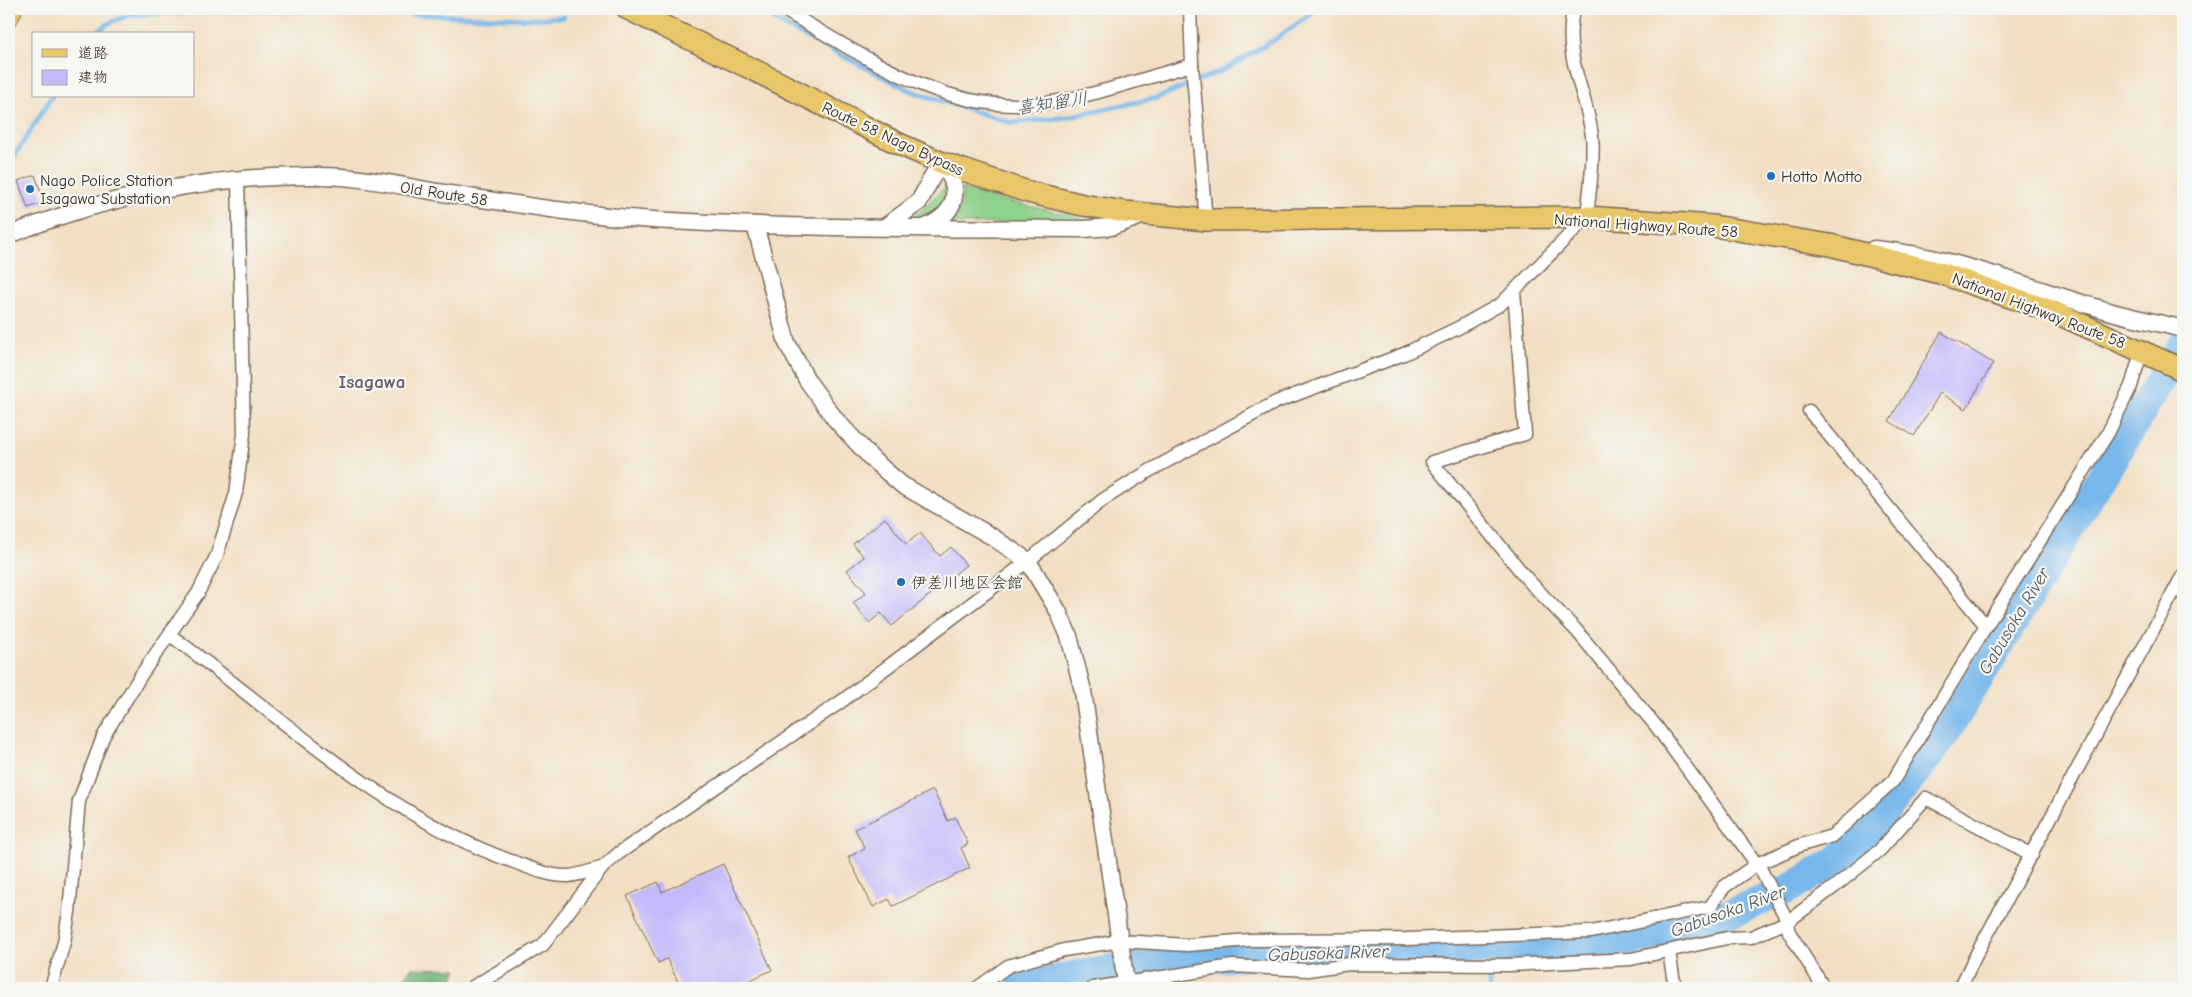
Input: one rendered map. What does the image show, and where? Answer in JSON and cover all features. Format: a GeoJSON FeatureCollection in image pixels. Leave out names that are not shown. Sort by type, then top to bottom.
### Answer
{"type":"FeatureCollection","features":[{"type":"Feature","properties":{"kind":"highway","name":"Route 58 Nago Bypass"},"geometry":{"type":"LineString","coordinates":[[628,9],[746,66],[897,143],[940,162],[1028,192],[1083,205],[1206,220]]}},
{"type":"Feature","properties":{"kind":"highway","name":"National Highway Route 58"},"geometry":{"type":"LineString","coordinates":[[1206,220],[1587,217],[1713,226],[1830,245],[1940,273],[2054,312],[2149,353],[2183,370]]}},
{"type":"Feature","properties":{"kind":"main road"},"geometry":{"type":"LineString","coordinates":[[9,16],[12,9]]}},
{"type":"Feature","properties":{"kind":"street"},"geometry":{"type":"LineString","coordinates":[[782,9],[917,83],[978,102],[1036,104],[1076,98],[1192,69]]}},
{"type":"Feature","properties":{"kind":"street"},"geometry":{"type":"LineString","coordinates":[[1190,9],[1192,69],[1206,220]]}},
{"type":"Feature","properties":{"kind":"street"},"geometry":{"type":"LineString","coordinates":[[471,988],[542,946],[602,868],[619,853],[842,700],[1028,561],[1104,499],[1149,471],[1276,402],[1404,354],[1458,328],[1501,304],[1587,217],[1593,139],[1588,111],[1571,60],[1569,31],[1573,9]]}},
{"type":"Feature","properties":{"kind":"street"},"geometry":{"type":"LineString","coordinates":[[885,227],[895,222],[919,202],[940,162],[954,182],[954,197],[946,215],[939,221],[924,228]]}},
{"type":"Feature","properties":{"kind":"street","name":"Old Route 58"},"geometry":{"type":"LineString","coordinates":[[9,235],[88,207],[165,189],[238,179],[319,176],[593,215],[754,225],[1084,229],[1111,226],[1147,214]]}},
{"type":"Feature","properties":{"kind":"street"},"geometry":{"type":"LineString","coordinates":[[51,988],[64,942],[69,912],[79,802],[103,737],[141,675],[198,593],[217,555],[236,492],[244,434],[238,179]]}},
{"type":"Feature","properties":{"kind":"street"},"geometry":{"type":"LineString","coordinates":[[754,225],[787,343],[807,380],[835,419],[873,460],[902,485],[991,536],[1028,561],[1058,611],[1069,636],[1083,691],[1126,984]]}},
{"type":"Feature","properties":{"kind":"street"},"geometry":{"type":"LineString","coordinates":[[1830,245],[1912,252],[2048,290],[2106,310],[2176,327]]}},
{"type":"Feature","properties":{"kind":"street"},"geometry":{"type":"LineString","coordinates":[[1514,291],[1525,434],[1432,462],[1527,579],[1576,630],[1656,726],[1759,867],[1786,919],[1789,932],[1824,988]]}},
{"type":"Feature","properties":{"kind":"street"},"geometry":{"type":"LineString","coordinates":[[977,988],[1008,966],[1064,950],[1121,946],[1187,945],[1250,940],[1407,939],[1591,932],[1710,907],[1724,887],[1801,845],[1832,836],[1892,781],[1986,626],[2108,433],[2149,353]]}},
{"type":"Feature","properties":{"kind":"street"},"geometry":{"type":"LineString","coordinates":[[1809,411],[1986,626]]}},
{"type":"Feature","properties":{"kind":"street"},"geometry":{"type":"LineString","coordinates":[[1960,988],[1976,955],[2183,575]]}},
{"type":"Feature","properties":{"kind":"street"},"geometry":{"type":"LineString","coordinates":[[170,635],[272,714],[406,812],[481,851],[536,870],[568,876],[602,868]]}},
{"type":"Feature","properties":{"kind":"street"},"geometry":{"type":"LineString","coordinates":[[1094,988],[1126,984],[1178,973],[1233,966],[1308,970],[1348,964],[1509,965],[1631,959],[1727,938],[1751,937],[1786,919],[1880,850],[1926,798],[2032,855]]}},
{"type":"Feature","properties":{"kind":"street"},"geometry":{"type":"LineString","coordinates":[[1669,952],[1675,988]]}},
{"type":"Feature","properties":{"kind":"green space"},"geometry":{"type":"Polygon","coordinates":[[[946,186],[943,201],[935,212],[917,221],[909,222],[946,186]]]}},
{"type":"Feature","properties":{"kind":"green space"},"geometry":{"type":"Polygon","coordinates":[[[963,188],[987,197],[1082,219],[1081,222],[948,224],[961,208],[963,188]]]}},
{"type":"Feature","properties":{"kind":"green space"},"geometry":{"type":"Polygon","coordinates":[[[411,968],[457,969],[450,988],[396,988],[411,968]]]}},
{"type":"Feature","properties":{"kind":"building","name":"Nago Police Station Isagawa Substation"},"geometry":{"type":"Polygon","coordinates":[[[35,175],[44,202],[28,208],[18,181],[35,175]]]}},
{"type":"Feature","properties":{"kind":"building"},"geometry":{"type":"Polygon","coordinates":[[[1941,332],[1993,363],[1966,409],[1940,393],[1914,436],[1889,421],[1941,332]]]}},
{"type":"Feature","properties":{"kind":"building","name":"伊差川地区会館"},"geometry":{"type":"Polygon","coordinates":[[[885,518],[906,544],[920,533],[940,556],[951,547],[966,565],[892,626],[881,613],[869,623],[853,603],[866,593],[847,570],[864,557],[853,544],[885,518]]]}},
{"type":"Feature","properties":{"kind":"building"},"geometry":{"type":"Polygon","coordinates":[[[933,790],[948,821],[955,817],[968,844],[961,848],[970,868],[893,906],[889,899],[873,907],[848,857],[865,849],[855,829],[933,790]]]}},
{"type":"Feature","properties":{"kind":"building"},"geometry":{"type":"Polygon","coordinates":[[[723,864],[772,970],[733,988],[681,988],[667,959],[658,963],[627,896],[658,882],[662,892],[723,864]]]}},
{"type":"Feature","properties":{"kind":"waterway","name":"喜知留川"},"geometry":{"type":"LineString","coordinates":[[760,9],[783,25],[911,91],[1012,123],[1067,117],[1157,98],[1226,69],[1277,38],[1318,9]]}},
{"type":"Feature","properties":{"kind":"waterway","name":"喜知留川"},"geometry":{"type":"LineString","coordinates":[[98,32],[107,24],[129,15],[244,10],[370,12],[526,19],[564,17]]}},
{"type":"Feature","properties":{"kind":"waterway","name":"喜知留川"},"geometry":{"type":"LineString","coordinates":[[9,165],[51,98]]}},
{"type":"Feature","properties":{"kind":"waterway","name":"Gabusoka River"},"geometry":{"type":"LineString","coordinates":[[1020,988],[1110,969],[1201,959],[1293,954],[1605,945],[1661,935],[1729,914],[1791,888],[1837,860],[1878,821],[1945,734],[2183,343]]}},
{"type":"Feature","properties":{"kind":"waterway"},"geometry":{"type":"LineString","coordinates":[[1489,980],[1490,988]]}},
{"type":"Feature","properties":{"kind":"place","name":"Hotto Motto"},"geometry":{"type":"Point","coordinates":[1771,176]}},
{"type":"Feature","properties":{"kind":"place","name":"Nago Police Station Isagawa Substation"},"geometry":{"type":"Point","coordinates":[30,189]}},
{"type":"Feature","properties":{"kind":"place","name":"伊差川地区会館"},"geometry":{"type":"Point","coordinates":[901,582]}},
{"type":"Feature","properties":{"kind":"district","name":"Isagawa"},"geometry":{"type":"Point","coordinates":[372,381]}}]}
